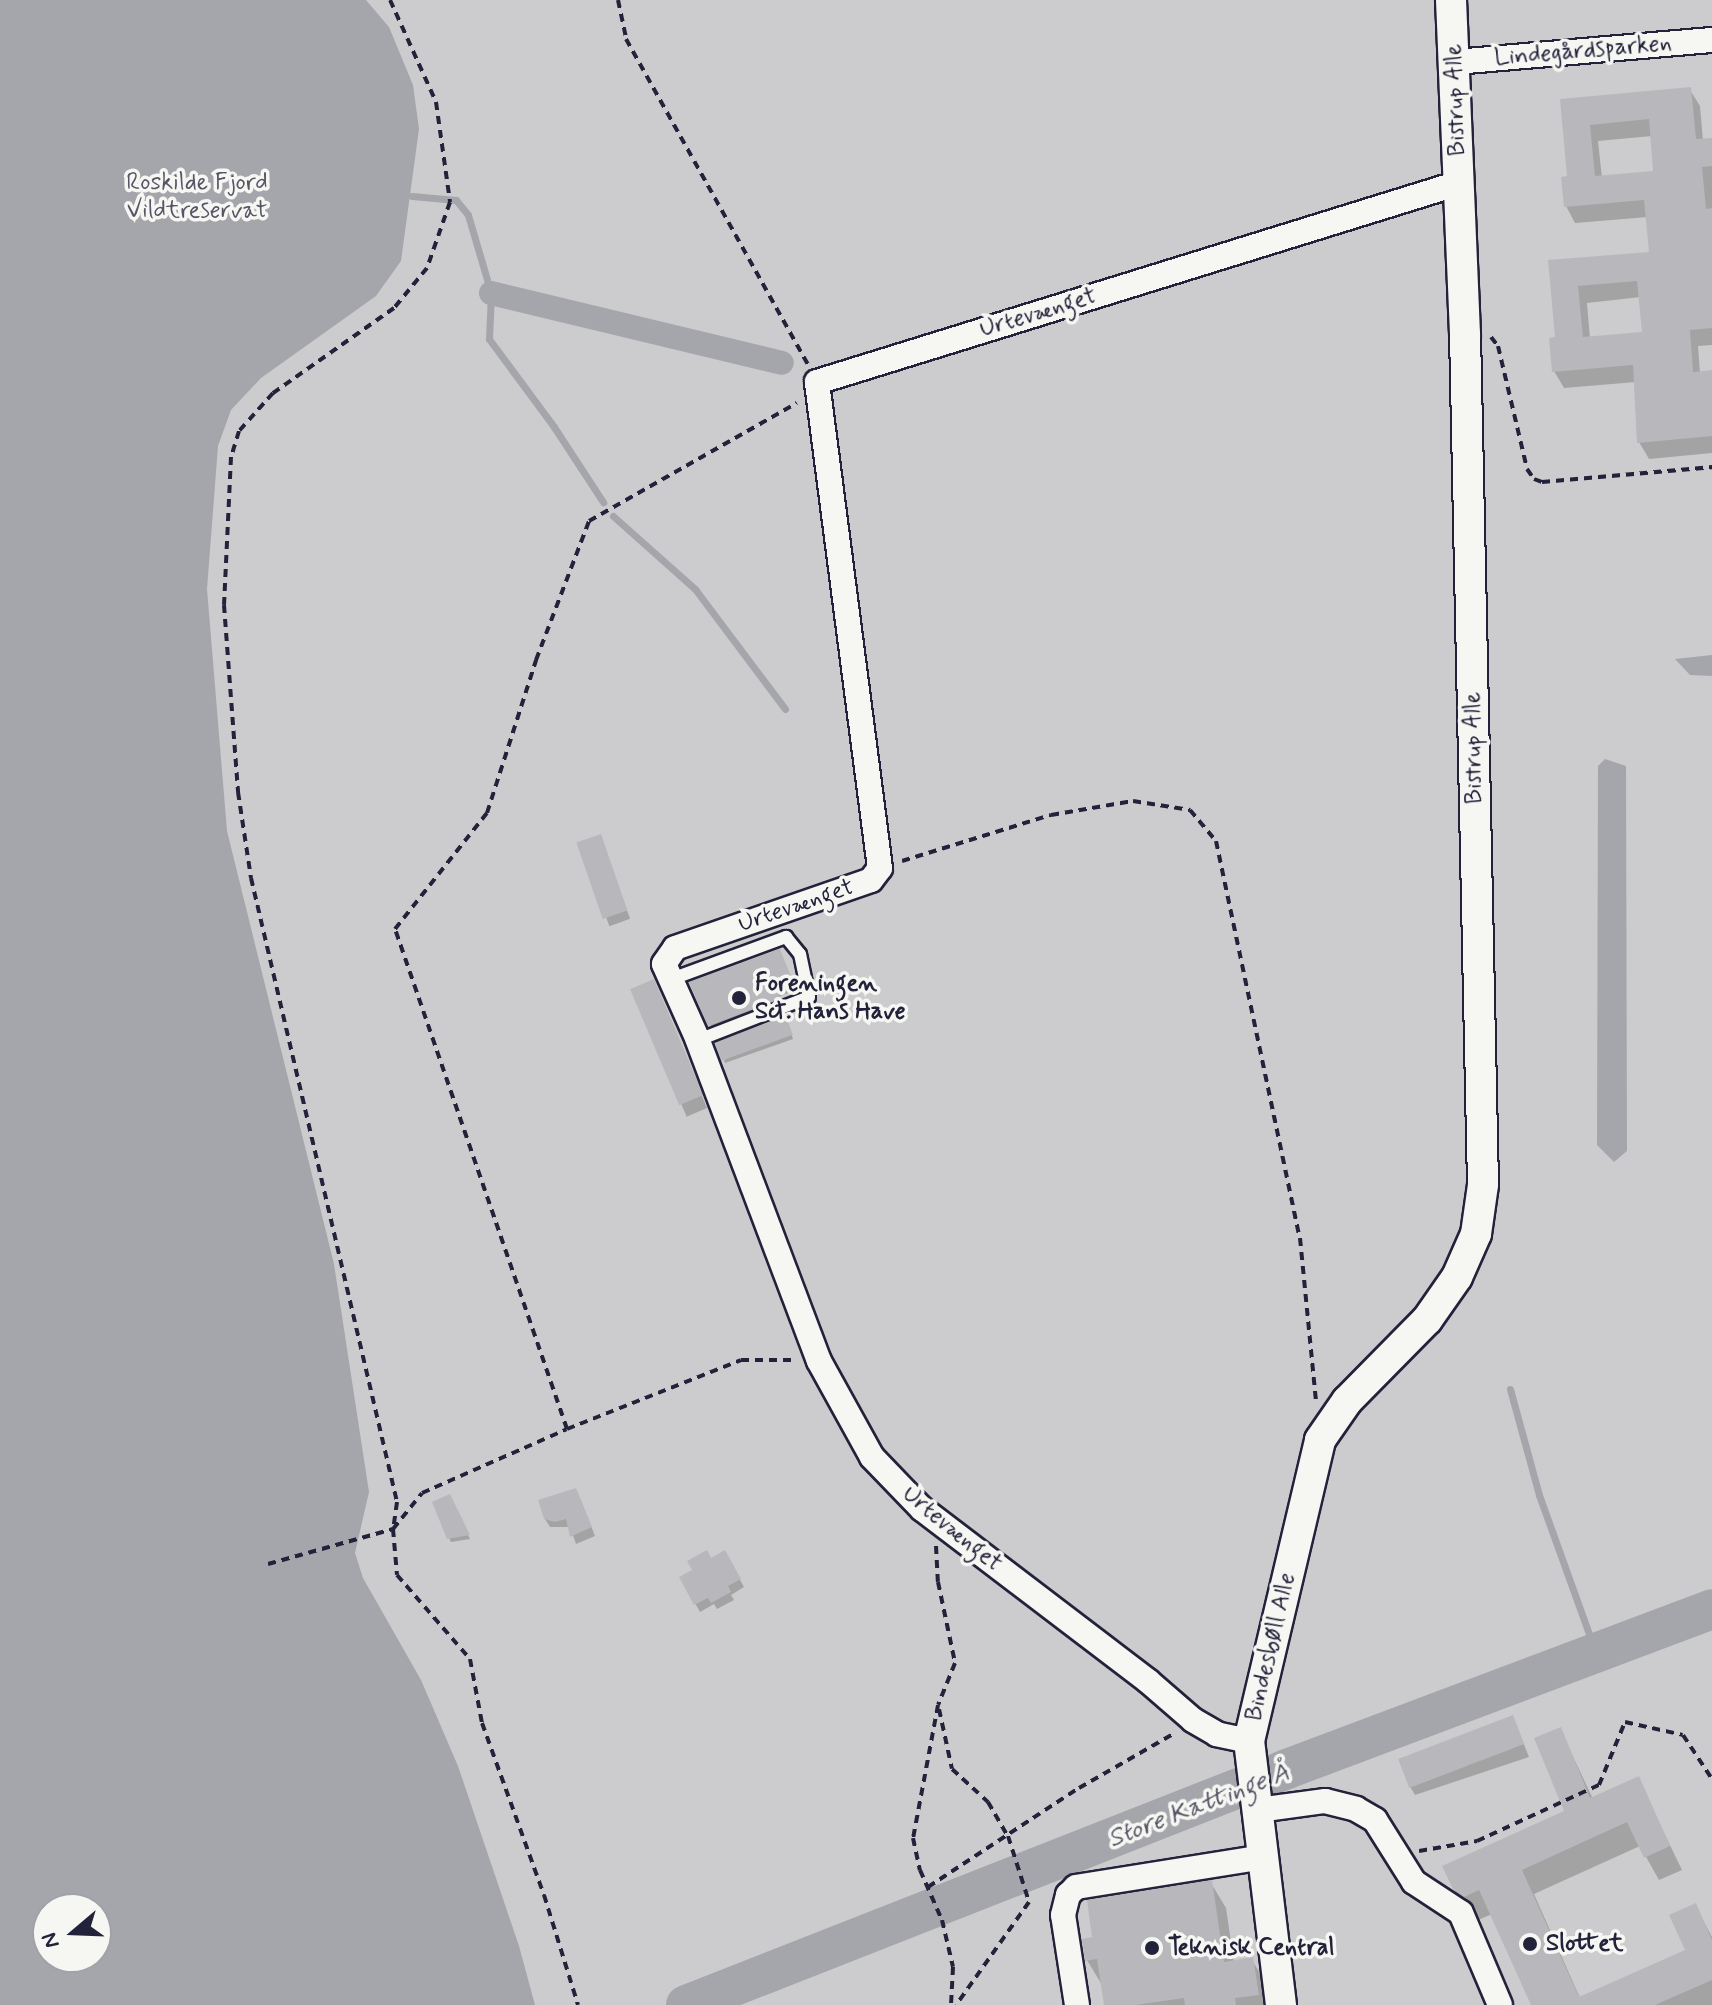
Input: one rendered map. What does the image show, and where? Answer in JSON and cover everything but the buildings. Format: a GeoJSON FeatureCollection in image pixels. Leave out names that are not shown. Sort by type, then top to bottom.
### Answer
{"type":"FeatureCollection","features":[{"type":"Feature","properties":{"kind":"street","name":"Bistrup Alle"},"geometry":{"type":"LineString","coordinates":[[1320,1440],[1347,1401],[1427,1320],[1457,1277],[1476,1234],[1483,1185],[1465,334],[1451,0]]}},
{"type":"Feature","properties":{"kind":"street","name":"Lindegårdsparken"},"geometry":{"type":"LineString","coordinates":[[1455,62],[1712,40]]}},
{"type":"Feature","properties":{"kind":"street","name":"Urtevænget"},"geometry":{"type":"LineString","coordinates":[[1249,1741],[1217,1734],[1193,1720],[1148,1681],[922,1509],[872,1457],[819,1361],[698,1040],[664,964],[675,948],[871,880],[880,868],[817,382],[1459,183]]}},
{"type":"Feature","properties":{"kind":"street","name":"Bindesbøll Alle"},"geometry":{"type":"LineString","coordinates":[[1281,2005],[1249,1741],[1320,1440]]}},
{"type":"Feature","properties":{"kind":"street"},"geometry":{"type":"LineString","coordinates":[[1258,1810],[1325,1801],[1356,1809],[1375,1820],[1414,1882],[1461,1913],[1500,2005]]}},
{"type":"Feature","properties":{"kind":"street"},"geometry":{"type":"LineString","coordinates":[[1077,2005],[1063,1915],[1068,1895],[1076,1887],[1264,1857]]}},
{"type":"Feature","properties":{"kind":"lane"},"geometry":{"type":"LineString","coordinates":[[669,980],[786,937],[800,954],[809,997],[698,1040]]}},
{"type":"Feature","properties":{"kind":"path"},"geometry":{"type":"LineString","coordinates":[[390,0],[436,102],[450,202],[427,268],[394,308],[273,393],[239,431],[231,457],[224,605],[238,792],[251,878],[397,1502],[393,1529],[397,1575],[470,1659],[482,1723],[544,1895],[578,2005]]}},
{"type":"Feature","properties":{"kind":"path"},"geometry":{"type":"LineString","coordinates":[[567,1429],[395,929],[487,813],[536,660],[589,521],[791,409],[817,382],[626,39],[618,0]]}},
{"type":"Feature","properties":{"kind":"path"},"geometry":{"type":"LineString","coordinates":[[1465,334],[1484,334],[1494,338],[1498,346],[1527,469],[1534,479],[1542,482],[1712,467]]}},
{"type":"Feature","properties":{"kind":"path"},"geometry":{"type":"LineString","coordinates":[[880,868],[1051,815],[1133,801],[1190,810],[1216,841],[1300,1238],[1320,1440]]}},
{"type":"Feature","properties":{"kind":"path"},"geometry":{"type":"LineString","coordinates":[[268,1564],[393,1529],[422,1493],[567,1429],[741,1360],[819,1361]]}},
{"type":"Feature","properties":{"kind":"path"},"geometry":{"type":"LineString","coordinates":[[938,1540],[934,1550],[938,1582],[955,1663],[938,1705],[913,1838],[942,1920],[953,1967],[953,2005]]}},
{"type":"Feature","properties":{"kind":"path"},"geometry":{"type":"LineString","coordinates":[[938,1705],[952,1769],[988,1802],[1008,1836],[1029,1902],[953,2005]]}},
{"type":"Feature","properties":{"kind":"path"},"geometry":{"type":"LineString","coordinates":[[928,1887],[1193,1720]]}},
{"type":"Feature","properties":{"kind":"path"},"geometry":{"type":"LineString","coordinates":[[1389,1838],[1412,1852],[1477,1841],[1599,1785],[1625,1722],[1683,1735],[1712,1779]]}},
{"type":"Feature","properties":{"kind":"green space"},"geometry":{"type":"Polygon","coordinates":[[[0,0],[1712,0],[1712,2005],[0,2005],[0,0]]]}},
{"type":"Feature","properties":{"kind":"shaded area","name":"Roskilde Fjord Vildtreservat"},"geometry":{"type":"Polygon","coordinates":[[[0,0],[366,0],[389,27],[413,85],[419,129],[401,261],[376,296],[261,378],[231,410],[218,446],[207,589],[227,831],[334,1264],[369,1492],[355,1553],[363,1578],[421,1680],[458,1766],[519,1946],[535,2005],[0,2005],[0,0]]]}},
{"type":"Feature","properties":{"kind":"shaded area"},"geometry":{"type":"Polygon","coordinates":[[[1712,655],[1712,676],[1690,675],[1675,659],[1712,655]]]}},
{"type":"Feature","properties":{"kind":"shaded area"},"geometry":{"type":"Polygon","coordinates":[[[1605,759],[1626,766],[1627,1151],[1614,1162],[1597,1145],[1598,766],[1605,759]]]}},
{"type":"Feature","properties":{"kind":"waterway"},"geometry":{"type":"LineString","coordinates":[[412,196],[456,200],[468,215],[491,293],[489,339],[554,427],[603,502]]}},
{"type":"Feature","properties":{"kind":"waterway"},"geometry":{"type":"LineString","coordinates":[[491,293],[782,363]]}},
{"type":"Feature","properties":{"kind":"waterway"},"geometry":{"type":"LineString","coordinates":[[613,516],[695,589],[785,709]]}},
{"type":"Feature","properties":{"kind":"waterway"},"geometry":{"type":"LineString","coordinates":[[1510,1389],[1539,1495],[1596,1653]]}},
{"type":"Feature","properties":{"kind":"waterway","name":"Store Kattinge Å"},"geometry":{"type":"LineString","coordinates":[[686,2005],[1287,1769],[1712,1609]]}},
{"type":"Feature","properties":{"kind":"place","name":"Foreningen Sct. Hans Have"},"geometry":{"type":"Point","coordinates":[739,998]}},
{"type":"Feature","properties":{"kind":"place","name":"Slottet"},"geometry":{"type":"Point","coordinates":[1530,1944]}},
{"type":"Feature","properties":{"kind":"place","name":"Teknisk Central"},"geometry":{"type":"Point","coordinates":[1152,1948]}}]}
